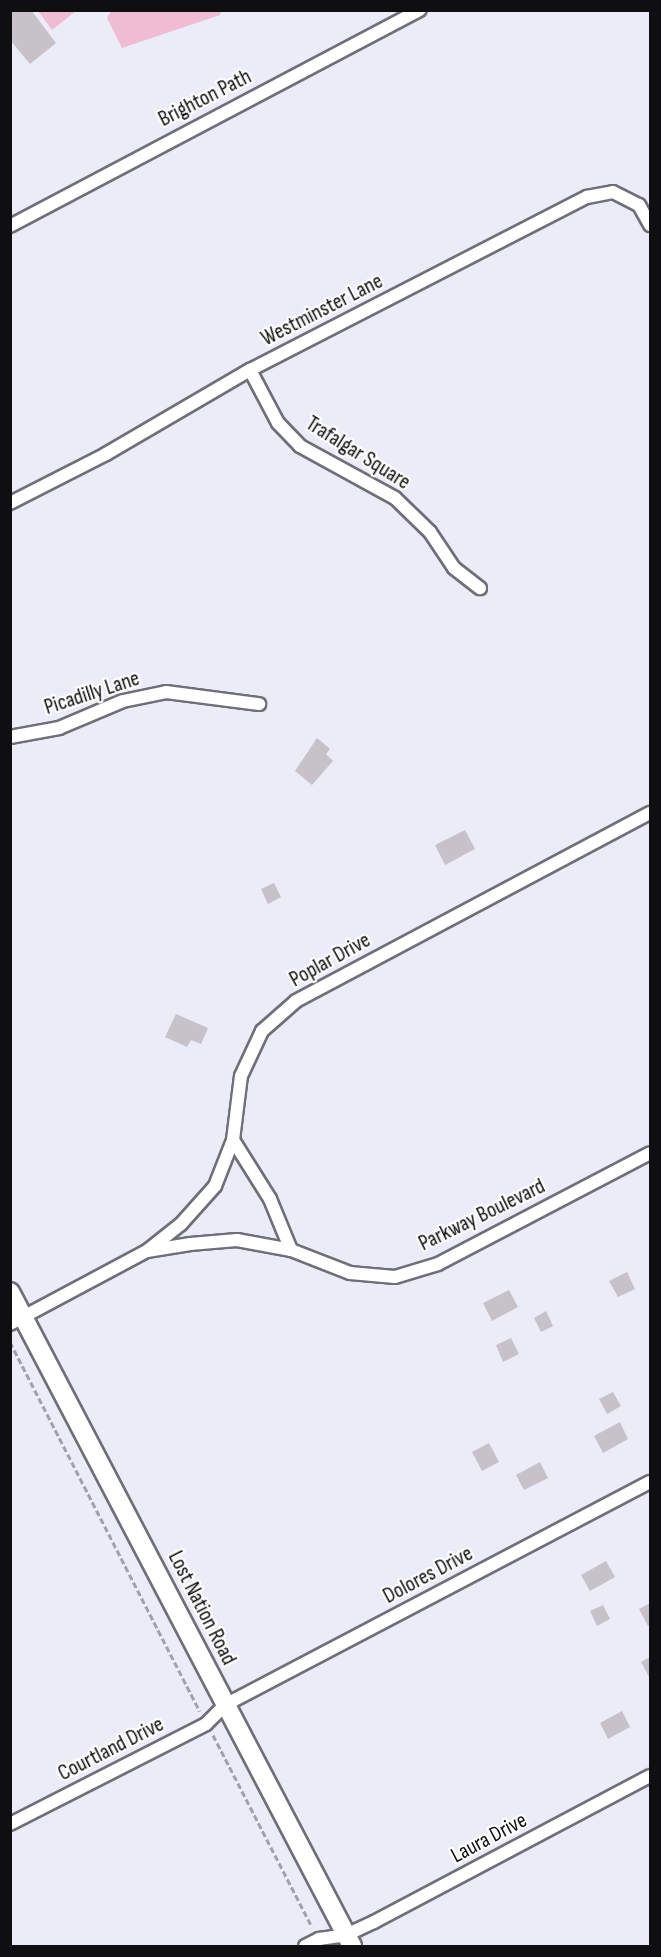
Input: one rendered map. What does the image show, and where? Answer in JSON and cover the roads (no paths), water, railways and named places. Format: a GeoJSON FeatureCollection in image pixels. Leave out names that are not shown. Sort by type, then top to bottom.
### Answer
{"type":"FeatureCollection","features":[{"type":"Feature","properties":{"kind":"street","name":"Brighton Path"},"geometry":{"type":"LineString","coordinates":[[10,226],[420,10]]}},
{"type":"Feature","properties":{"kind":"street","name":"Westminster Lane"},"geometry":{"type":"LineString","coordinates":[[10,503],[106,454],[250,370],[602,192],[613,192],[639,205],[651,225]]}},
{"type":"Feature","properties":{"kind":"street","name":"Trafalgar Square"},"geometry":{"type":"LineString","coordinates":[[250,370],[278,423],[300,446],[395,498],[430,532],[454,568],[480,588]]}},
{"type":"Feature","properties":{"kind":"street","name":"Picadilly Lane"},"geometry":{"type":"LineString","coordinates":[[10,737],[59,728],[123,701],[166,692],[259,704]]}},
{"type":"Feature","properties":{"kind":"street","name":"Poplar Drive"},"geometry":{"type":"LineString","coordinates":[[147,1251],[181,1224],[215,1186],[233,1140],[241,1076],[262,1031],[296,1001],[651,813]]}},
{"type":"Feature","properties":{"kind":"street"},"geometry":{"type":"LineString","coordinates":[[233,1140],[270,1199],[291,1250]]}},
{"type":"Feature","properties":{"kind":"street","name":"Parkway Boulevard"},"geometry":{"type":"LineString","coordinates":[[17,1321],[147,1251],[237,1240],[291,1250],[350,1273],[395,1277],[438,1264],[651,1153]]}},
{"type":"Feature","properties":{"kind":"street","name":"Lost Nation Road"},"geometry":{"type":"LineString","coordinates":[[10,1292],[17,1321],[225,1705],[345,1943]]}},
{"type":"Feature","properties":{"kind":"street","name":"Dolores Drive"},"geometry":{"type":"LineString","coordinates":[[225,1705],[651,1482]]}},
{"type":"Feature","properties":{"kind":"street","name":"Courtland Drive"},"geometry":{"type":"LineString","coordinates":[[10,1824],[207,1724],[225,1705]]}},
{"type":"Feature","properties":{"kind":"street","name":"Laura Drive"},"geometry":{"type":"LineString","coordinates":[[305,1947],[319,1939],[345,1943],[651,1776]]}}]}
